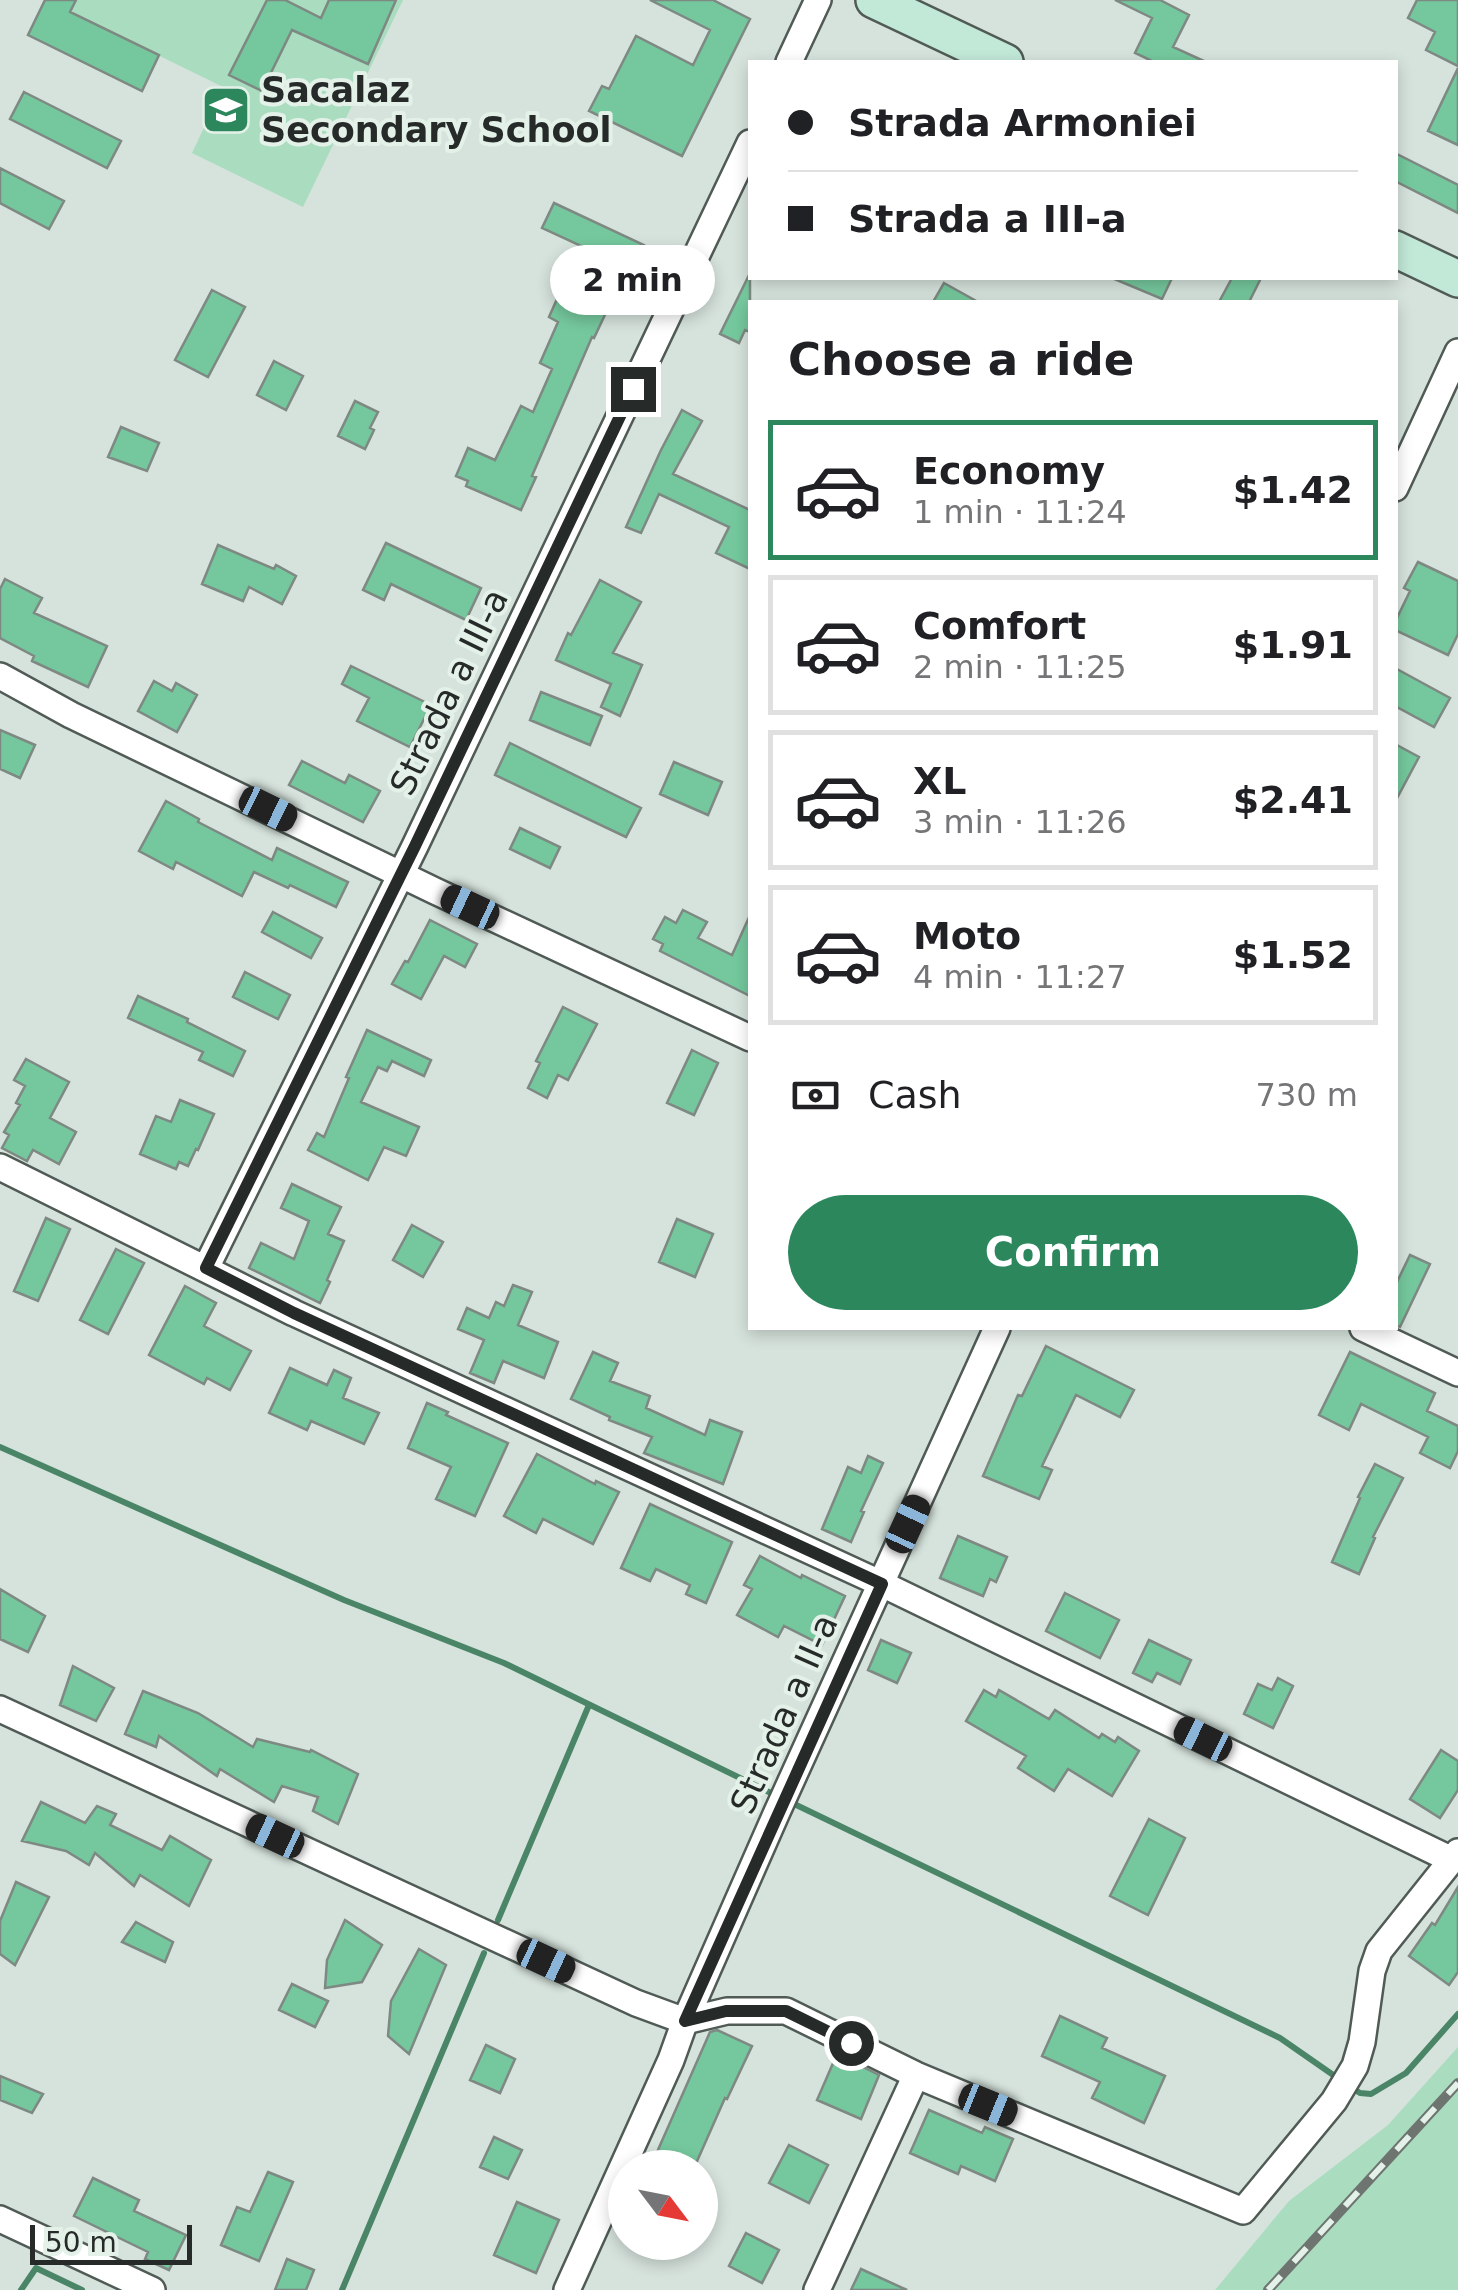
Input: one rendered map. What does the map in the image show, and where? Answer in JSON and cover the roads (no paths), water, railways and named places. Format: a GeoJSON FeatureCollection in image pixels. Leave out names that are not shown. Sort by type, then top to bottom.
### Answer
{"type":"FeatureCollection","features":[{"type":"Feature","properties":{"kind":"main road"},"geometry":{"type":"LineString","coordinates":[[874,0],[1001,60]]}},
{"type":"Feature","properties":{"kind":"main road"},"geometry":{"type":"LineString","coordinates":[[1398,249],[1458,279]]}},
{"type":"Feature","properties":{"kind":"street"},"geometry":{"type":"LineString","coordinates":[[789,60],[818,0]]}},
{"type":"Feature","properties":{"kind":"street","name":"Strada a III-a"},"geometry":{"type":"LineString","coordinates":[[206,1268],[748,147]]}},
{"type":"Feature","properties":{"kind":"street"},"geometry":{"type":"LineString","coordinates":[[1398,482],[1458,352]]}},
{"type":"Feature","properties":{"kind":"street"},"geometry":{"type":"LineString","coordinates":[[0,676],[71,715],[748,1037]]}},
{"type":"Feature","properties":{"kind":"street"},"geometry":{"type":"LineString","coordinates":[[0,1167],[294,1313],[882,1584],[1455,1856],[1379,1951],[1355,2066],[1334,2101],[1243,2210],[916,2075],[786,2011],[726,2011],[685,2021],[636,2002],[0,1709]]}},
{"type":"Feature","properties":{"kind":"street","name":"Strada a II-a"},"geometry":{"type":"LineString","coordinates":[[567,2290],[996,1330]]}},
{"type":"Feature","properties":{"kind":"street"},"geometry":{"type":"LineString","coordinates":[[1367,1330],[1458,1373]]}},
{"type":"Feature","properties":{"kind":"street"},"geometry":{"type":"LineString","coordinates":[[817,2290],[916,2075]]}},
{"type":"Feature","properties":{"kind":"street"},"geometry":{"type":"LineString","coordinates":[[0,2220],[152,2290]]}},
{"type":"Feature","properties":{"kind":"waterway"},"geometry":{"type":"LineString","coordinates":[[0,1447],[344,1600],[504,1663],[777,1796]]}},
{"type":"Feature","properties":{"kind":"waterway"},"geometry":{"type":"LineString","coordinates":[[498,1920],[589,1705]]}},
{"type":"Feature","properties":{"kind":"waterway"},"geometry":{"type":"LineString","coordinates":[[788,1801],[1280,2038],[1339,2079]]}},
{"type":"Feature","properties":{"kind":"waterway"},"geometry":{"type":"LineString","coordinates":[[342,2290],[484,1953]]}},
{"type":"Feature","properties":{"kind":"waterway"},"geometry":{"type":"LineString","coordinates":[[1349,2086],[1371,2094],[1406,2073],[1458,2014]]}},
{"type":"Feature","properties":{"kind":"waterway"},"geometry":{"type":"LineString","coordinates":[[21,2290],[36,2268],[82,2290]]}},
{"type":"Feature","properties":{"kind":"railway"},"geometry":{"type":"LineString","coordinates":[[1268,2290],[1458,2083]]}},
{"type":"Feature","properties":{"kind":"place","name":"Sacalaz Secondary School"},"geometry":{"type":"Point","coordinates":[226,110]}}]}
